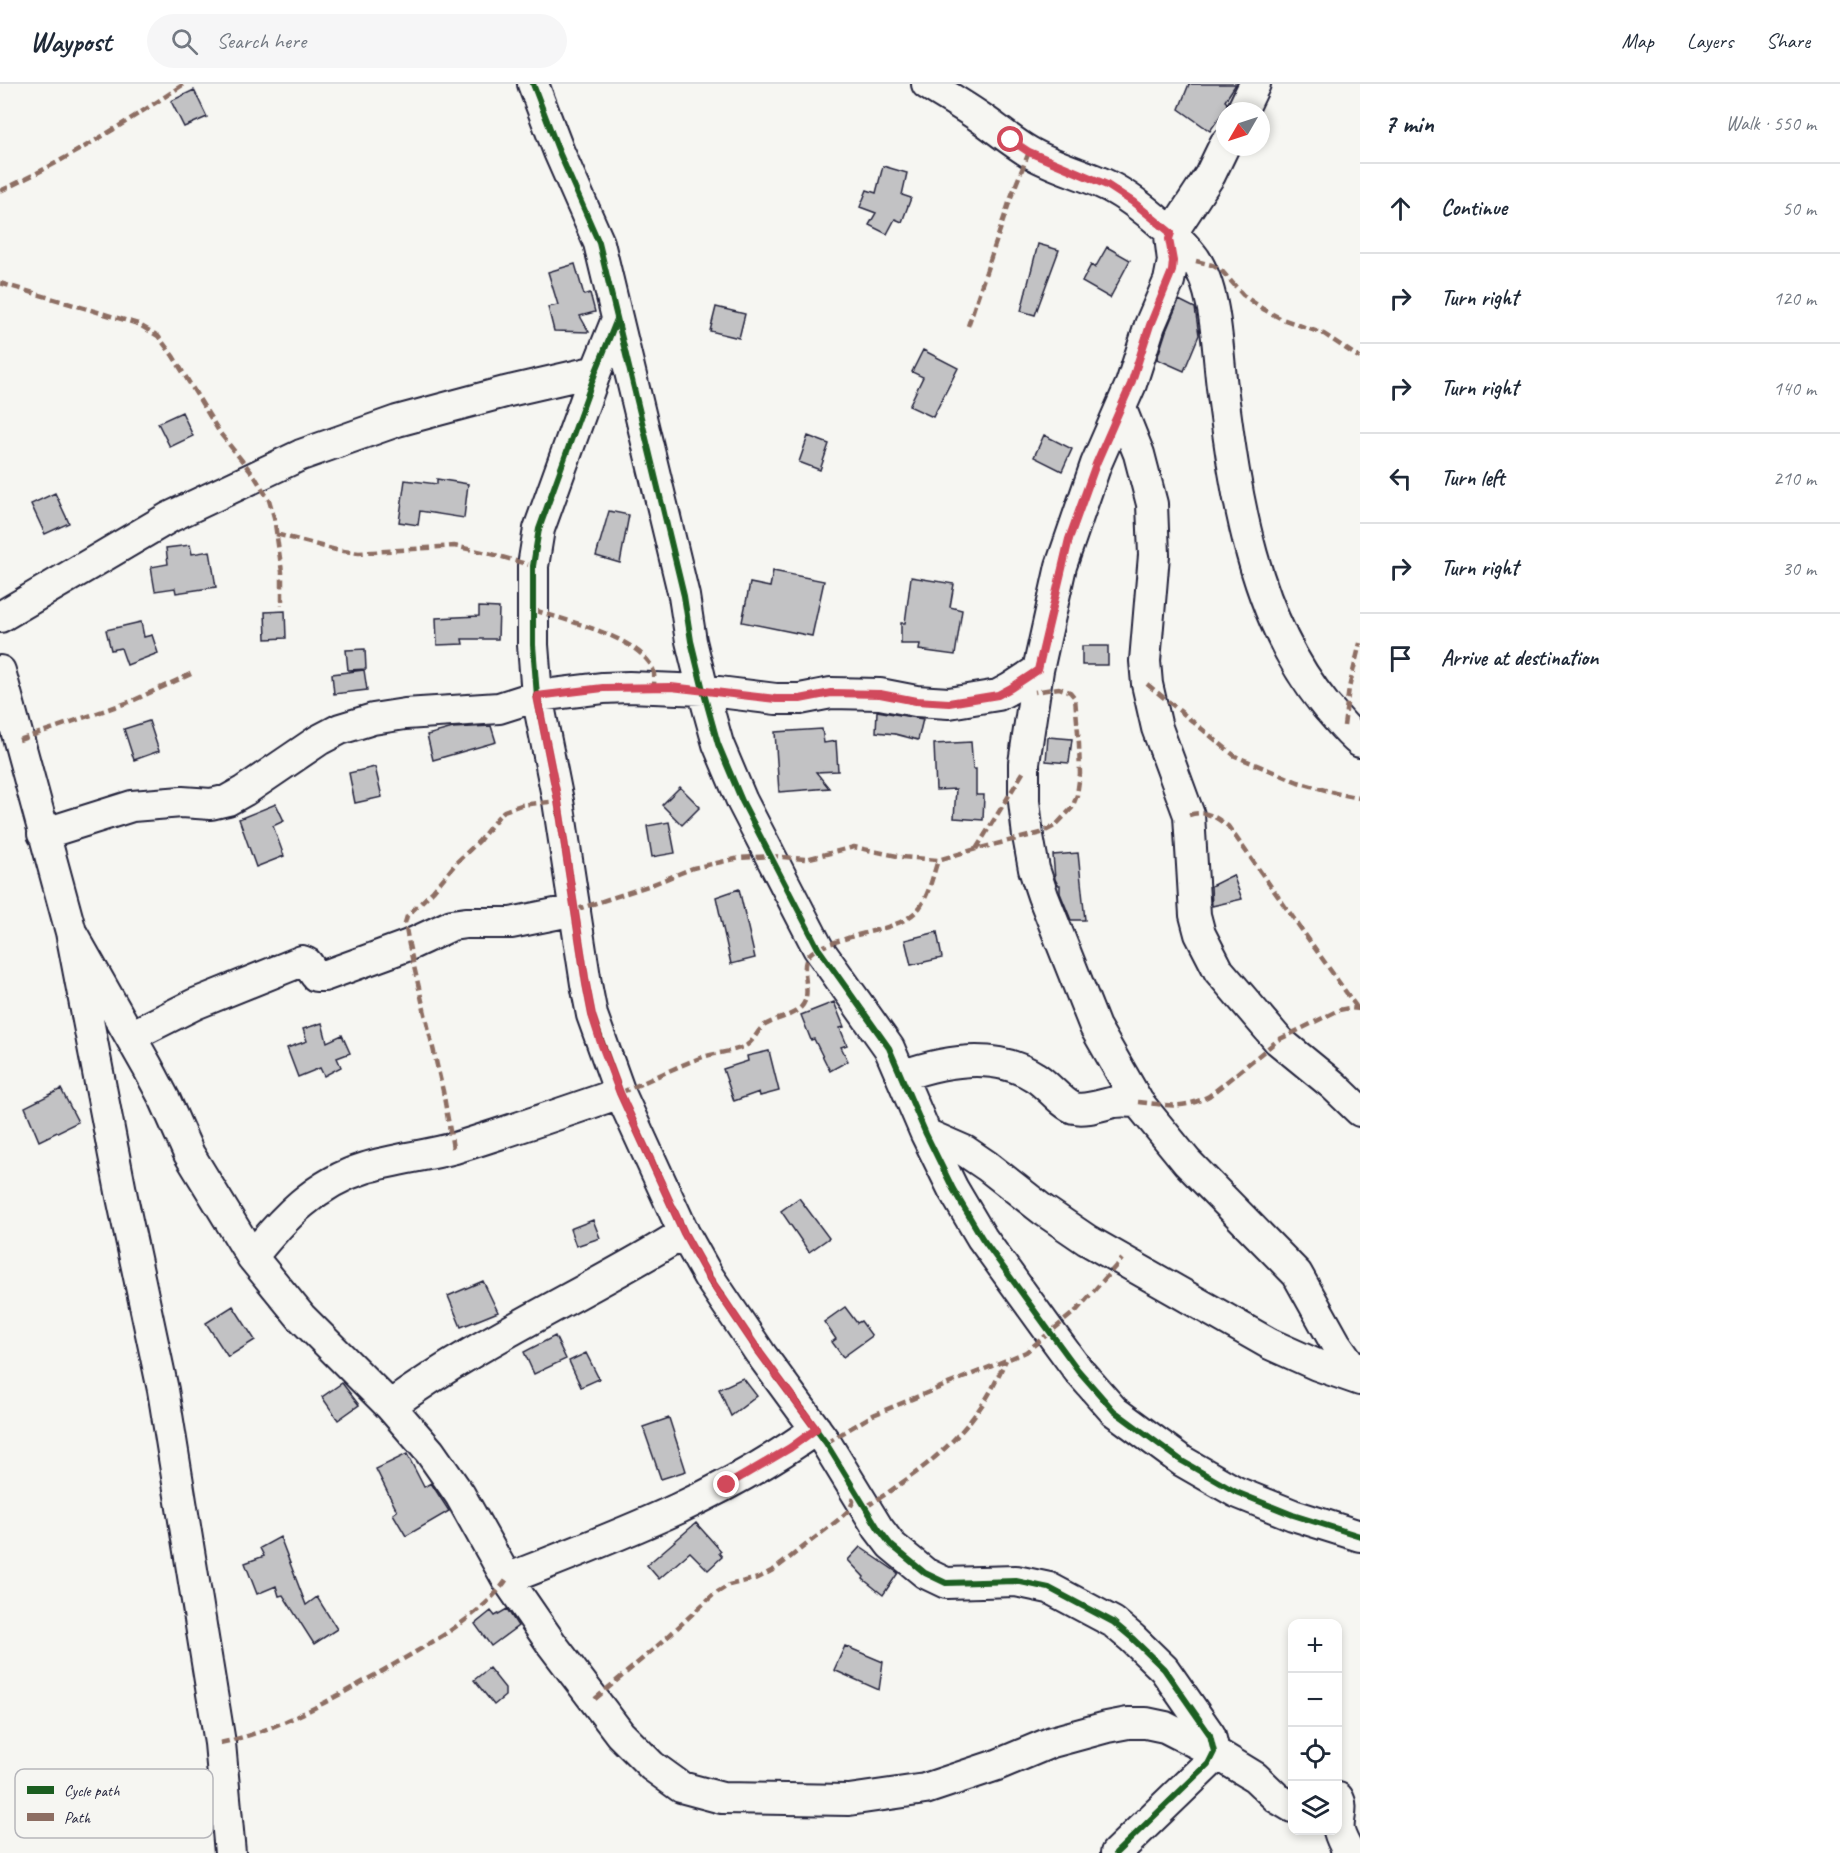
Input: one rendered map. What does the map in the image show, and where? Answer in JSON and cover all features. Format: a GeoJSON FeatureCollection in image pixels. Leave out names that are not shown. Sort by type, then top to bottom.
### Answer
{"type":"FeatureCollection","features":[{"type":"Feature","properties":{"kind":"street"},"geometry":{"type":"LineString","coordinates":[[533,84],[559,152],[599,243],[684,596],[702,690],[718,744],[742,801],[818,948],[889,1048],[926,1134],[953,1189],[982,1238],[1078,1370],[1113,1411],[1182,1461],[1236,1492],[1293,1515],[1360,1536]]}},
{"type":"Feature","properties":{"kind":"street"},"geometry":{"type":"LineString","coordinates":[[927,84],[980,117],[1029,152],[1107,185],[1133,202],[1185,245],[1196,261],[1204,279],[1212,310],[1226,420],[1251,552],[1269,608],[1289,652],[1312,689],[1360,742]]}},
{"type":"Feature","properties":{"kind":"street"},"geometry":{"type":"LineString","coordinates":[[1246,102],[1255,84]]}},
{"type":"Feature","properties":{"kind":"street"},"geometry":{"type":"LineString","coordinates":[[1219,156],[1202,188],[1171,233],[1169,239],[1173,261],[1172,271],[1150,325],[1121,409],[1096,464],[1069,539],[1038,670],[1024,771],[1023,801],[1034,869],[1095,1027],[1138,1102],[1187,1162],[1297,1274],[1336,1344],[1360,1379]]}},
{"type":"Feature","properties":{"kind":"street"},"geometry":{"type":"LineString","coordinates":[[617,319],[539,529],[533,566],[537,696],[558,801],[592,1015],[620,1093],[684,1233],[708,1276],[760,1353],[816,1429],[891,1545],[925,1574],[946,1584],[1016,1581],[1049,1588],[1105,1617],[1132,1638],[1164,1670],[1210,1735],[1214,1752],[1208,1764],[1116,1853]]}},
{"type":"Feature","properties":{"kind":"street"},"geometry":{"type":"LineString","coordinates":[[0,617],[170,517],[301,455],[397,421],[505,392],[596,371]]}},
{"type":"Feature","properties":{"kind":"street"},"geometry":{"type":"LineString","coordinates":[[1121,409],[1139,454],[1152,504],[1154,555],[1145,661],[1147,684],[1157,728],[1189,815],[1195,915],[1200,934],[1219,971],[1278,1040],[1333,1084],[1360,1111]]}},
{"type":"Feature","properties":{"kind":"street"},"geometry":{"type":"LineString","coordinates":[[43,834],[132,806],[165,803],[211,804],[228,800],[244,792],[319,740],[340,729],[374,719],[436,710],[499,708],[537,696],[620,687],[671,687],[776,699],[800,699],[831,693],[880,694],[916,701],[949,703],[998,695],[1038,670]]}},
{"type":"Feature","properties":{"kind":"street"},"geometry":{"type":"LineString","coordinates":[[0,671],[71,932],[122,1197],[163,1390],[220,1743],[230,1853]]}},
{"type":"Feature","properties":{"kind":"street"},"geometry":{"type":"LineString","coordinates":[[131,1036],[195,1004],[302,961],[307,963],[316,976],[324,976],[409,945],[452,925],[511,923],[575,910]]}},
{"type":"Feature","properties":{"kind":"street"},"geometry":{"type":"LineString","coordinates":[[71,932],[131,1036],[165,1100],[189,1154],[252,1257],[301,1317],[390,1406],[430,1452],[460,1495],[507,1579],[551,1643],[620,1734],[652,1766],[681,1787],[722,1798],[849,1800],[925,1789],[997,1765],[1052,1742],[1128,1723],[1146,1723],[1165,1727],[1214,1752],[1255,1777],[1277,1798],[1288,1804]]}},
{"type":"Feature","properties":{"kind":"street"},"geometry":{"type":"LineString","coordinates":[[901,1076],[942,1065],[982,1060],[1014,1066],[1034,1076],[1072,1107],[1088,1108],[1117,1102],[1138,1102]]}},
{"type":"Feature","properties":{"kind":"street"},"geometry":{"type":"LineString","coordinates":[[252,1257],[277,1225],[296,1207],[318,1190],[365,1168],[453,1148],[544,1120],[620,1093]]}},
{"type":"Feature","properties":{"kind":"street"},"geometry":{"type":"LineString","coordinates":[[926,1134],[972,1156],[1087,1240],[1270,1344],[1317,1365],[1360,1379]]}},
{"type":"Feature","properties":{"kind":"street"},"geometry":{"type":"LineString","coordinates":[[390,1406],[468,1354],[538,1314],[607,1279],[684,1233]]}},
{"type":"Feature","properties":{"kind":"street"},"geometry":{"type":"LineString","coordinates":[[507,1579],[580,1551],[709,1494],[771,1460],[816,1429]]}},
{"type":"Feature","properties":{"kind":"street"},"geometry":{"type":"LineString","coordinates":[[1340,1835],[1349,1853]]}},
{"type":"Feature","properties":{"kind":"building"},"geometry":{"type":"Polygon","coordinates":[[[1189,84],[1236,84],[1226,102],[1216,102],[1216,122],[1210,131],[1179,109],[1189,84]]]}},
{"type":"Feature","properties":{"kind":"building"},"geometry":{"type":"Polygon","coordinates":[[[194,90],[207,117],[184,127],[171,101],[194,90]]]}},
{"type":"Feature","properties":{"kind":"building"},"geometry":{"type":"Polygon","coordinates":[[[883,166],[907,173],[902,195],[911,198],[902,222],[895,219],[887,234],[869,225],[876,213],[860,207],[867,190],[876,193],[883,166]]]}},
{"type":"Feature","properties":{"kind":"building"},"geometry":{"type":"Polygon","coordinates":[[[1038,244],[1059,250],[1035,315],[1021,311],[1038,244]]]}},
{"type":"Feature","properties":{"kind":"building"},"geometry":{"type":"Polygon","coordinates":[[[1107,247],[1130,260],[1110,298],[1082,282],[1091,265],[1095,268],[1107,247]]]}},
{"type":"Feature","properties":{"kind":"building"},"geometry":{"type":"Polygon","coordinates":[[[575,264],[584,295],[590,293],[595,312],[580,316],[589,332],[554,331],[548,307],[558,305],[548,272],[575,264]]]}},
{"type":"Feature","properties":{"kind":"building"},"geometry":{"type":"Polygon","coordinates":[[[1179,300],[1195,308],[1199,335],[1184,371],[1157,359],[1179,300]]]}},
{"type":"Feature","properties":{"kind":"building"},"geometry":{"type":"Polygon","coordinates":[[[716,307],[745,314],[739,338],[710,331],[716,307]]]}},
{"type":"Feature","properties":{"kind":"building"},"geometry":{"type":"Polygon","coordinates":[[[923,350],[958,368],[933,417],[909,406],[923,377],[912,372],[923,350]]]}},
{"type":"Feature","properties":{"kind":"building"},"geometry":{"type":"Polygon","coordinates":[[[182,412],[193,436],[170,447],[158,423],[182,412]]]}},
{"type":"Feature","properties":{"kind":"building"},"geometry":{"type":"Polygon","coordinates":[[[1044,435],[1072,449],[1062,471],[1034,457],[1044,435]]]}},
{"type":"Feature","properties":{"kind":"building"},"geometry":{"type":"Polygon","coordinates":[[[808,436],[829,444],[820,470],[799,462],[808,436]]]}},
{"type":"Feature","properties":{"kind":"building"},"geometry":{"type":"Polygon","coordinates":[[[437,479],[468,484],[464,518],[420,511],[418,525],[399,522],[405,480],[437,484],[437,479]]]}},
{"type":"Feature","properties":{"kind":"building"},"geometry":{"type":"Polygon","coordinates":[[[55,493],[69,523],[45,534],[31,504],[55,493]]]}},
{"type":"Feature","properties":{"kind":"building"},"geometry":{"type":"Polygon","coordinates":[[[609,511],[629,515],[620,563],[596,556],[609,511]]]}},
{"type":"Feature","properties":{"kind":"building"},"geometry":{"type":"Polygon","coordinates":[[[190,545],[192,554],[210,551],[216,587],[176,593],[175,588],[155,591],[151,567],[168,564],[166,548],[190,545]]]}},
{"type":"Feature","properties":{"kind":"building"},"geometry":{"type":"Polygon","coordinates":[[[773,571],[824,581],[812,636],[742,622],[750,583],[770,587],[773,571]]]}},
{"type":"Feature","properties":{"kind":"building"},"geometry":{"type":"Polygon","coordinates":[[[911,577],[954,584],[950,607],[962,610],[955,655],[919,650],[920,644],[901,644],[901,623],[905,623],[911,577]]]}},
{"type":"Feature","properties":{"kind":"building"},"geometry":{"type":"Polygon","coordinates":[[[479,607],[499,608],[498,639],[462,639],[463,644],[437,645],[436,618],[479,616],[479,607]]]}},
{"type":"Feature","properties":{"kind":"building"},"geometry":{"type":"Polygon","coordinates":[[[285,611],[286,638],[266,639],[265,612],[285,611]]]}},
{"type":"Feature","properties":{"kind":"building"},"geometry":{"type":"Polygon","coordinates":[[[141,622],[144,637],[152,635],[158,653],[127,665],[121,648],[111,650],[106,630],[141,622]]]}},
{"type":"Feature","properties":{"kind":"building"},"geometry":{"type":"Polygon","coordinates":[[[1082,646],[1108,646],[1108,665],[1082,665],[1082,646]]]}},
{"type":"Feature","properties":{"kind":"building"},"geometry":{"type":"Polygon","coordinates":[[[365,649],[366,669],[348,670],[346,650],[365,649]]]}},
{"type":"Feature","properties":{"kind":"building"},"geometry":{"type":"Polygon","coordinates":[[[364,670],[367,690],[334,694],[332,674],[364,670]]]}},
{"type":"Feature","properties":{"kind":"building"},"geometry":{"type":"Polygon","coordinates":[[[877,711],[923,719],[918,740],[876,732],[877,711]]]}},
{"type":"Feature","properties":{"kind":"building"},"geometry":{"type":"Polygon","coordinates":[[[149,721],[159,751],[134,760],[124,729],[149,721]]]}},
{"type":"Feature","properties":{"kind":"building"},"geometry":{"type":"Polygon","coordinates":[[[491,726],[496,742],[433,760],[427,735],[453,728],[491,726]]]}},
{"type":"Feature","properties":{"kind":"building"},"geometry":{"type":"Polygon","coordinates":[[[822,729],[824,743],[836,741],[838,771],[816,772],[829,788],[779,792],[775,732],[822,729]]]}},
{"type":"Feature","properties":{"kind":"building"},"geometry":{"type":"Polygon","coordinates":[[[1048,737],[1072,739],[1069,763],[1046,761],[1048,737]]]}},
{"type":"Feature","properties":{"kind":"building"},"geometry":{"type":"Polygon","coordinates":[[[971,742],[973,769],[976,769],[976,795],[984,795],[983,820],[954,818],[956,789],[936,790],[934,744],[971,742]]]}},
{"type":"Feature","properties":{"kind":"building"},"geometry":{"type":"Polygon","coordinates":[[[375,767],[382,797],[355,803],[349,773],[375,767]]]}},
{"type":"Feature","properties":{"kind":"building"},"geometry":{"type":"Polygon","coordinates":[[[680,787],[700,807],[682,825],[662,805],[680,787]]]}},
{"type":"Feature","properties":{"kind":"building"},"geometry":{"type":"Polygon","coordinates":[[[276,804],[284,821],[273,826],[284,856],[256,867],[239,819],[276,804]]]}},
{"type":"Feature","properties":{"kind":"building"},"geometry":{"type":"Polygon","coordinates":[[[669,822],[675,853],[652,857],[647,826],[669,822]]]}},
{"type":"Feature","properties":{"kind":"building"},"geometry":{"type":"Polygon","coordinates":[[[1078,853],[1085,920],[1071,920],[1060,893],[1060,885],[1055,879],[1053,855],[1078,853]]]}},
{"type":"Feature","properties":{"kind":"building"},"geometry":{"type":"Polygon","coordinates":[[[1233,875],[1242,899],[1212,906],[1211,886],[1233,875]]]}},
{"type":"Feature","properties":{"kind":"building"},"geometry":{"type":"Polygon","coordinates":[[[739,889],[755,958],[731,964],[716,897],[739,889]]]}},
{"type":"Feature","properties":{"kind":"building"},"geometry":{"type":"Polygon","coordinates":[[[937,932],[942,958],[911,965],[905,940],[937,932]]]}},
{"type":"Feature","properties":{"kind":"building"},"geometry":{"type":"Polygon","coordinates":[[[834,1002],[844,1027],[840,1028],[847,1045],[841,1047],[848,1061],[830,1071],[814,1039],[811,1040],[801,1015],[834,1002]]]}},
{"type":"Feature","properties":{"kind":"building"},"geometry":{"type":"Polygon","coordinates":[[[322,1023],[327,1042],[342,1035],[350,1053],[337,1058],[341,1067],[324,1076],[320,1068],[298,1077],[287,1048],[307,1041],[303,1029],[322,1023]]]}},
{"type":"Feature","properties":{"kind":"building"},"geometry":{"type":"Polygon","coordinates":[[[769,1051],[779,1091],[760,1096],[759,1092],[734,1101],[723,1069],[748,1061],[747,1056],[769,1051]]]}},
{"type":"Feature","properties":{"kind":"building"},"geometry":{"type":"Polygon","coordinates":[[[61,1089],[78,1122],[39,1141],[25,1107],[61,1089]]]}},
{"type":"Feature","properties":{"kind":"building"},"geometry":{"type":"Polygon","coordinates":[[[799,1198],[829,1238],[809,1252],[781,1211],[799,1198]]]}},
{"type":"Feature","properties":{"kind":"building"},"geometry":{"type":"Polygon","coordinates":[[[593,1220],[600,1238],[576,1246],[570,1229],[593,1220]]]}},
{"type":"Feature","properties":{"kind":"building"},"geometry":{"type":"Polygon","coordinates":[[[483,1281],[498,1312],[461,1327],[448,1296],[483,1281]]]}},
{"type":"Feature","properties":{"kind":"building"},"geometry":{"type":"Polygon","coordinates":[[[233,1306],[255,1340],[228,1357],[206,1323],[233,1306]]]}},
{"type":"Feature","properties":{"kind":"building"},"geometry":{"type":"Polygon","coordinates":[[[845,1307],[857,1323],[861,1321],[872,1336],[843,1357],[832,1342],[836,1339],[824,1322],[845,1307]]]}},
{"type":"Feature","properties":{"kind":"building"},"geometry":{"type":"Polygon","coordinates":[[[555,1336],[566,1359],[534,1374],[524,1352],[555,1336]]]}},
{"type":"Feature","properties":{"kind":"building"},"geometry":{"type":"Polygon","coordinates":[[[586,1353],[599,1379],[581,1387],[569,1361],[586,1353]]]}},
{"type":"Feature","properties":{"kind":"building"},"geometry":{"type":"Polygon","coordinates":[[[743,1378],[757,1396],[731,1416],[719,1389],[743,1378]]]}},
{"type":"Feature","properties":{"kind":"building"},"geometry":{"type":"Polygon","coordinates":[[[342,1383],[359,1405],[338,1420],[322,1397],[342,1383]]]}},
{"type":"Feature","properties":{"kind":"building"},"geometry":{"type":"Polygon","coordinates":[[[669,1418],[686,1471],[661,1479],[643,1427],[669,1418]]]}},
{"type":"Feature","properties":{"kind":"building"},"geometry":{"type":"Polygon","coordinates":[[[407,1454],[424,1487],[431,1483],[449,1511],[406,1536],[393,1514],[397,1511],[376,1469],[407,1454]]]}},
{"type":"Feature","properties":{"kind":"building"},"geometry":{"type":"Polygon","coordinates":[[[696,1523],[721,1551],[719,1553],[722,1557],[708,1570],[690,1552],[659,1579],[647,1565],[696,1523]]]}},
{"type":"Feature","properties":{"kind":"building"},"geometry":{"type":"Polygon","coordinates":[[[280,1537],[306,1605],[317,1597],[337,1629],[314,1644],[283,1595],[279,1596],[276,1586],[257,1594],[245,1563],[264,1556],[260,1548],[280,1537]]]}},
{"type":"Feature","properties":{"kind":"building"},"geometry":{"type":"Polygon","coordinates":[[[860,1547],[898,1573],[883,1595],[863,1579],[864,1577],[848,1560],[860,1547]]]}},
{"type":"Feature","properties":{"kind":"building"},"geometry":{"type":"Polygon","coordinates":[[[507,1609],[518,1626],[491,1646],[475,1624],[491,1611],[495,1616],[507,1609]]]}},
{"type":"Feature","properties":{"kind":"building"},"geometry":{"type":"Polygon","coordinates":[[[845,1646],[883,1662],[879,1690],[834,1670],[845,1646]]]}},
{"type":"Feature","properties":{"kind":"building"},"geometry":{"type":"Polygon","coordinates":[[[489,1668],[505,1688],[505,1696],[494,1705],[474,1680],[489,1668]]]}},
{"type":"Feature","properties":{"kind":"marked path"},"geometry":{"type":"LineString","coordinates":[[0,191],[94,141],[184,84]]}},
{"type":"Feature","properties":{"kind":"marked path"},"geometry":{"type":"LineString","coordinates":[[968,326],[1011,197],[1029,152]]}},
{"type":"Feature","properties":{"kind":"marked path"},"geometry":{"type":"LineString","coordinates":[[1196,261],[1212,265],[1222,271],[1243,295],[1263,309],[1282,319],[1324,334],[1360,358]]}},
{"type":"Feature","properties":{"kind":"marked path"},"geometry":{"type":"LineString","coordinates":[[0,283],[138,324],[158,336],[173,356],[220,433],[255,477],[269,500],[274,517],[282,572],[282,606]]}},
{"type":"Feature","properties":{"kind":"marked path"},"geometry":{"type":"LineString","coordinates":[[276,534],[336,550],[359,553],[454,546],[533,566]]}},
{"type":"Feature","properties":{"kind":"marked path"},"geometry":{"type":"LineString","coordinates":[[534,610],[600,631],[633,647],[645,657],[653,669],[654,688]]}},
{"type":"Feature","properties":{"kind":"marked path"},"geometry":{"type":"LineString","coordinates":[[1344,726],[1349,688],[1360,643]]}},
{"type":"Feature","properties":{"kind":"marked path"},"geometry":{"type":"LineString","coordinates":[[19,740],[132,701],[193,673]]}},
{"type":"Feature","properties":{"kind":"marked path"},"geometry":{"type":"LineString","coordinates":[[1147,684],[1235,756],[1298,782],[1360,798]]}},
{"type":"Feature","properties":{"kind":"marked path"},"geometry":{"type":"LineString","coordinates":[[575,910],[651,885],[693,868],[740,858],[771,856],[806,859],[854,847],[902,857],[938,860],[1041,833],[1055,826],[1072,808],[1077,795],[1080,774],[1079,744],[1075,698],[1070,692],[1059,688],[1035,692]]}},
{"type":"Feature","properties":{"kind":"marked path"},"geometry":{"type":"LineString","coordinates":[[976,849],[1024,771]]}},
{"type":"Feature","properties":{"kind":"marked path"},"geometry":{"type":"LineString","coordinates":[[453,1148],[443,1091],[409,945],[405,923],[407,916],[433,891],[504,811],[521,805],[558,801]]}},
{"type":"Feature","properties":{"kind":"marked path"},"geometry":{"type":"LineString","coordinates":[[1189,815],[1200,813],[1210,815],[1228,826],[1358,1009]]}},
{"type":"Feature","properties":{"kind":"marked path"},"geometry":{"type":"LineString","coordinates":[[620,1093],[703,1057],[743,1047],[750,1043],[765,1025],[798,1010],[804,1004],[806,997],[805,965],[812,952],[830,944],[884,928],[913,914],[926,896],[938,860]]}},
{"type":"Feature","properties":{"kind":"marked path"},"geometry":{"type":"LineString","coordinates":[[1138,1102],[1182,1105],[1209,1096],[1278,1040],[1339,1010],[1360,1009]]}},
{"type":"Feature","properties":{"kind":"marked path"},"geometry":{"type":"LineString","coordinates":[[826,1443],[873,1415],[1026,1352],[1077,1310],[1122,1259]]}},
{"type":"Feature","properties":{"kind":"marked path"},"geometry":{"type":"LineString","coordinates":[[866,1507],[931,1461],[959,1434],[987,1397],[1006,1360]]}},
{"type":"Feature","properties":{"kind":"marked path"},"geometry":{"type":"LineString","coordinates":[[595,1699],[713,1595],[729,1585],[758,1578],[775,1569],[838,1520],[849,1510],[855,1489]]}},
{"type":"Feature","properties":{"kind":"marked path"},"geometry":{"type":"LineString","coordinates":[[220,1743],[287,1721],[391,1666],[438,1639],[469,1617],[484,1605],[507,1579]]}},
{"type":"Feature","properties":{"kind":"cycle path"},"geometry":{"type":"LineString","coordinates":[[533,84],[559,152],[599,243],[684,596],[691,641],[718,744],[742,801],[818,948],[889,1048],[926,1134],[953,1189],[982,1238],[1050,1332],[1078,1370],[1114,1411],[1182,1461],[1236,1492],[1293,1515],[1360,1536]]}},
{"type":"Feature","properties":{"kind":"cycle path"},"geometry":{"type":"LineString","coordinates":[[617,319],[539,529],[533,566],[533,645],[537,696],[558,801],[592,1015],[620,1093],[684,1233],[708,1276],[760,1353],[826,1443],[878,1528],[891,1545],[925,1573],[946,1583],[1016,1581],[1049,1588],[1113,1622],[1164,1669],[1210,1735],[1214,1752],[1208,1764],[1116,1853]]}},
{"type":"Feature","properties":{"kind":"route"},"geometry":{"type":"LineString","coordinates":[[727,1485],[790,1448],[816,1429],[760,1353],[708,1276],[684,1233],[620,1093],[592,1015],[558,801],[537,696],[603,688],[671,687],[776,699],[800,699],[831,693],[880,694],[916,701],[949,703],[998,695],[1038,670],[1069,539],[1096,464],[1131,384],[1150,325],[1169,281],[1173,261],[1169,239],[1171,233],[1133,202],[1107,185],[1029,152],[1011,140]]}}]}
